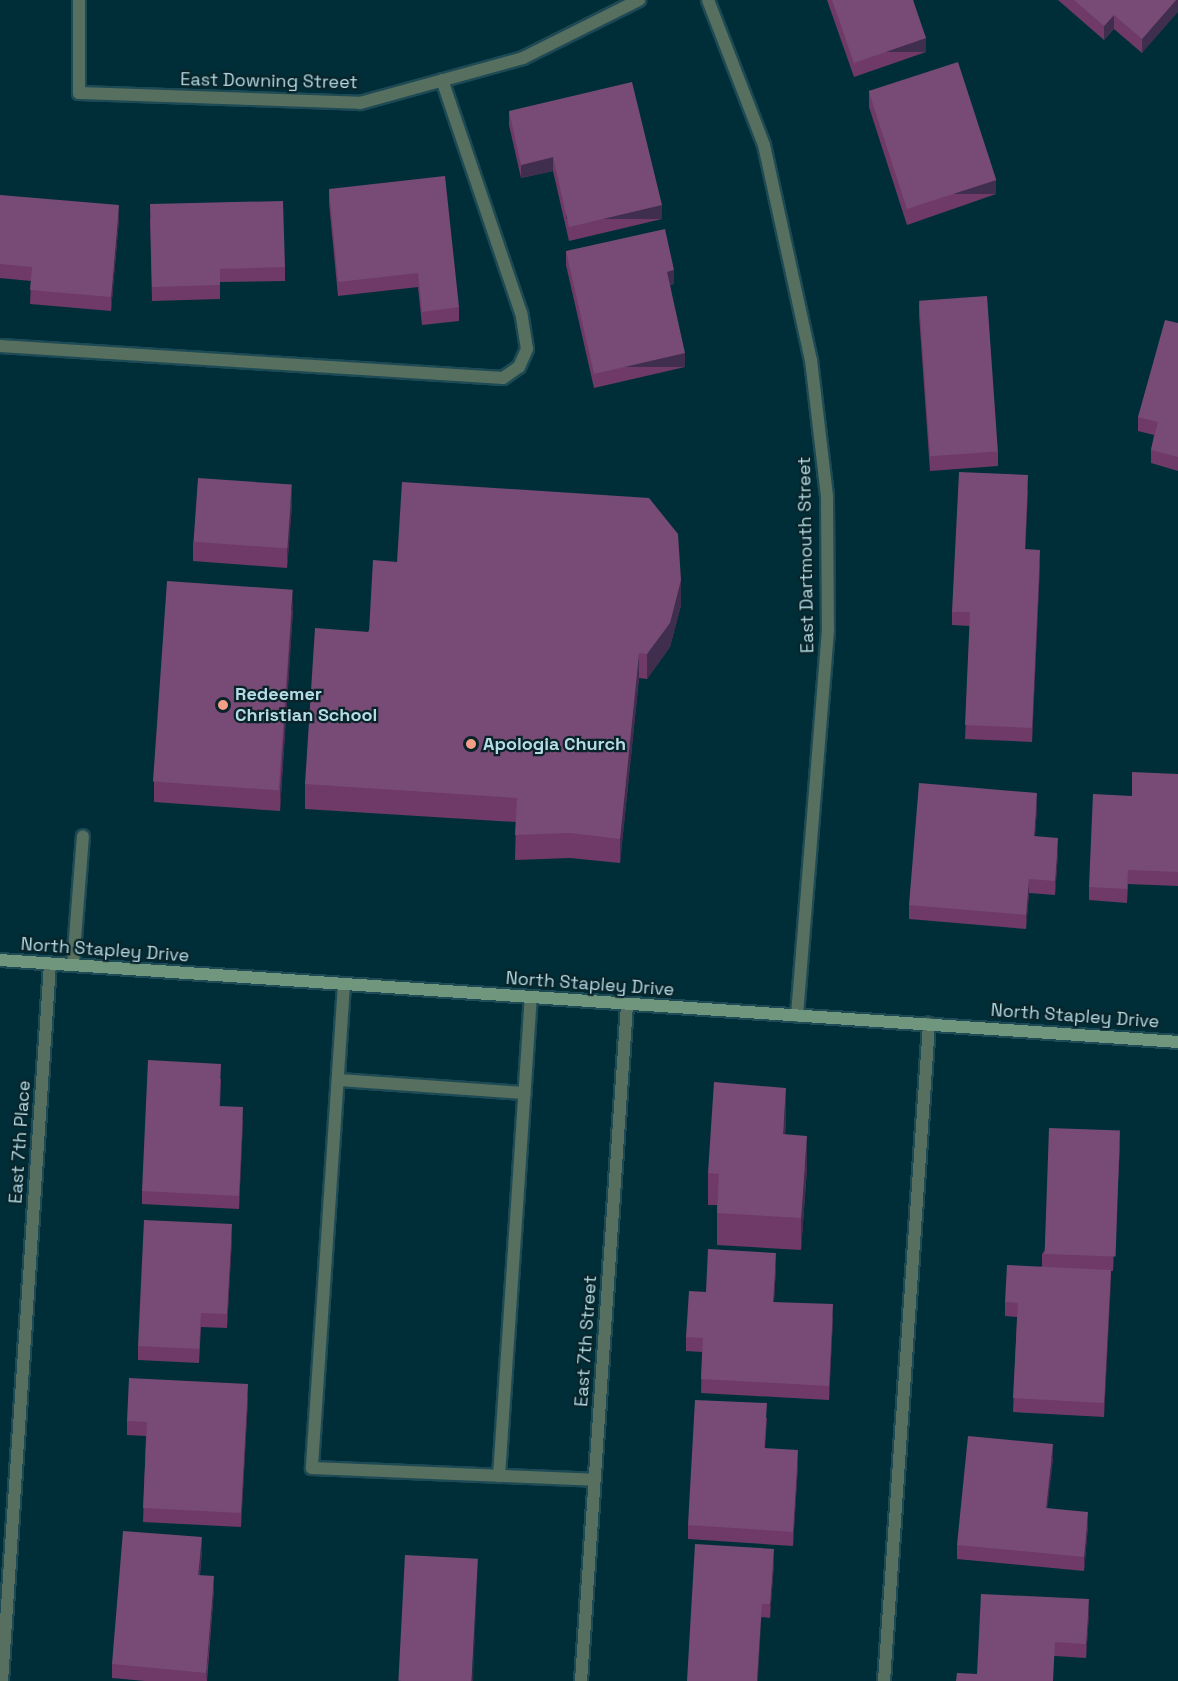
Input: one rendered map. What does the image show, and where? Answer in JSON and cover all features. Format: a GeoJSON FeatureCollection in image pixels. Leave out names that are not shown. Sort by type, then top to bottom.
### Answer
{"type":"FeatureCollection","features":[{"type":"Feature","properties":{"kind":"main road","name":"North Stapley Drive"},"geometry":{"type":"LineString","coordinates":[[0,960],[1178,1042]]}},
{"type":"Feature","properties":{"kind":"street","name":"East Downing Street"},"geometry":{"type":"LineString","coordinates":[[79,0],[79,93],[360,103],[523,58],[639,0]]}},
{"type":"Feature","properties":{"kind":"street","name":"East Dartmouth Street"},"geometry":{"type":"LineString","coordinates":[[708,0],[764,145],[811,360],[827,496],[828,630],[797,1016]]}},
{"type":"Feature","properties":{"kind":"street"},"geometry":{"type":"LineString","coordinates":[[0,346],[503,378],[519,367],[527,349],[521,313],[442,80]]}},
{"type":"Feature","properties":{"kind":"street"},"geometry":{"type":"LineString","coordinates":[[73,966],[83,836]]}},
{"type":"Feature","properties":{"kind":"street","name":"East 7th Place"},"geometry":{"type":"LineString","coordinates":[[2,1681],[50,964]]}},
{"type":"Feature","properties":{"kind":"street"},"geometry":{"type":"LineString","coordinates":[[344,984],[312,1468],[594,1480]]}},
{"type":"Feature","properties":{"kind":"street"},"geometry":{"type":"LineString","coordinates":[[499,1476],[531,998]]}},
{"type":"Feature","properties":{"kind":"street","name":"East 7th Street"},"geometry":{"type":"LineString","coordinates":[[580,1681],[627,1004]]}},
{"type":"Feature","properties":{"kind":"street"},"geometry":{"type":"LineString","coordinates":[[884,1681],[929,1024]]}},
{"type":"Feature","properties":{"kind":"street"},"geometry":{"type":"LineString","coordinates":[[338,1080],[525,1093]]}},
{"type":"Feature","properties":{"kind":"building"},"geometry":{"type":"Polygon","coordinates":[[[832,0],[913,0],[926,38],[854,63],[832,0]]]}},
{"type":"Feature","properties":{"kind":"building"},"geometry":{"type":"Polygon","coordinates":[[[1074,0],[1176,0],[1142,39],[1114,15],[1104,26],[1074,0]]]}},
{"type":"Feature","properties":{"kind":"building"},"geometry":{"type":"Polygon","coordinates":[[[958,62],[996,180],[907,209],[869,91],[958,62]]]}},
{"type":"Feature","properties":{"kind":"building"},"geometry":{"type":"Polygon","coordinates":[[[632,82],[662,205],[569,227],[553,157],[521,165],[509,111],[632,82]]]}},
{"type":"Feature","properties":{"kind":"building"},"geometry":{"type":"Polygon","coordinates":[[[445,176],[459,307],[422,312],[418,273],[338,282],[329,189],[445,176]]]}},
{"type":"Feature","properties":{"kind":"building"},"geometry":{"type":"Polygon","coordinates":[[[0,195],[119,205],[111,297],[30,290],[32,267],[0,264],[0,195]]]}},
{"type":"Feature","properties":{"kind":"building"},"geometry":{"type":"Polygon","coordinates":[[[283,201],[285,267],[220,269],[220,285],[152,287],[150,204],[283,201]]]}},
{"type":"Feature","properties":{"kind":"building"},"geometry":{"type":"Polygon","coordinates":[[[665,229],[674,270],[667,272],[685,353],[594,374],[566,251],[665,229]]]}},
{"type":"Feature","properties":{"kind":"building"},"geometry":{"type":"Polygon","coordinates":[[[987,296],[998,452],[930,456],[919,301],[987,296]]]}},
{"type":"Feature","properties":{"kind":"building"},"geometry":{"type":"Polygon","coordinates":[[[1165,320],[1178,323],[1178,457],[1151,450],[1158,422],[1138,417],[1165,320]]]}},
{"type":"Feature","properties":{"kind":"building"},"geometry":{"type":"Polygon","coordinates":[[[959,472],[1028,475],[1025,549],[1040,550],[1032,728],[965,725],[970,612],[952,612],[959,472]]]}},
{"type":"Feature","properties":{"kind":"building"},"geometry":{"type":"Polygon","coordinates":[[[198,478],[292,485],[287,548],[194,542],[198,478]]]}},
{"type":"Feature","properties":{"kind":"building","name":"Apologia Church"},"geometry":{"type":"Polygon","coordinates":[[[402,482],[649,498],[678,534],[681,580],[670,623],[647,654],[639,653],[620,839],[570,833],[515,835],[517,798],[305,784],[315,628],[369,632],[373,560],[397,562],[402,482]]]}},
{"type":"Feature","properties":{"kind":"building","name":"Redeemer Christian School"},"geometry":{"type":"Polygon","coordinates":[[[167,581],[293,590],[279,790],[153,782],[167,581]]]}},
{"type":"Feature","properties":{"kind":"building"},"geometry":{"type":"Polygon","coordinates":[[[1132,772],[1178,774],[1178,872],[1128,870],[1127,889],[1089,887],[1093,794],[1132,796],[1132,772]]]}},
{"type":"Feature","properties":{"kind":"building"},"geometry":{"type":"Polygon","coordinates":[[[919,783],[1037,793],[1034,836],[1058,838],[1055,881],[1029,879],[1026,915],[909,905],[919,783]]]}},
{"type":"Feature","properties":{"kind":"building"},"geometry":{"type":"Polygon","coordinates":[[[148,1060],[221,1064],[219,1106],[243,1107],[239,1196],[142,1191],[148,1060]]]}},
{"type":"Feature","properties":{"kind":"building"},"geometry":{"type":"Polygon","coordinates":[[[714,1082],[786,1088],[783,1134],[807,1136],[801,1218],[717,1213],[719,1174],[708,1173],[714,1082]]]}},
{"type":"Feature","properties":{"kind":"building"},"geometry":{"type":"Polygon","coordinates":[[[1049,1128],[1120,1130],[1116,1256],[1045,1254],[1049,1128]]]}},
{"type":"Feature","properties":{"kind":"building"},"geometry":{"type":"Polygon","coordinates":[[[144,1220],[232,1224],[227,1314],[201,1313],[199,1349],[138,1346],[144,1220]]]}},
{"type":"Feature","properties":{"kind":"building"},"geometry":{"type":"Polygon","coordinates":[[[708,1249],[776,1253],[773,1302],[833,1304],[829,1386],[701,1379],[703,1338],[686,1337],[689,1291],[706,1292],[708,1249]]]}},
{"type":"Feature","properties":{"kind":"building"},"geometry":{"type":"Polygon","coordinates":[[[1007,1265],[1111,1270],[1104,1403],[1013,1398],[1018,1303],[1005,1302],[1007,1265]]]}},
{"type":"Feature","properties":{"kind":"building"},"geometry":{"type":"Polygon","coordinates":[[[129,1378],[248,1384],[241,1513],[143,1508],[147,1422],[127,1421],[129,1378]]]}},
{"type":"Feature","properties":{"kind":"building"},"geometry":{"type":"Polygon","coordinates":[[[695,1400],[767,1403],[764,1448],[798,1450],[793,1532],[688,1525],[695,1400]]]}},
{"type":"Feature","properties":{"kind":"building"},"geometry":{"type":"Polygon","coordinates":[[[968,1436],[1053,1444],[1046,1508],[1088,1512],[1084,1557],[957,1545],[968,1436]]]}},
{"type":"Feature","properties":{"kind":"building"},"geometry":{"type":"Polygon","coordinates":[[[123,1531],[202,1537],[198,1575],[214,1576],[206,1673],[112,1664],[123,1531]]]}},
{"type":"Feature","properties":{"kind":"building"},"geometry":{"type":"Polygon","coordinates":[[[695,1544],[774,1549],[770,1604],[762,1604],[757,1681],[687,1681],[695,1544]]]}},
{"type":"Feature","properties":{"kind":"building"},"geometry":{"type":"Polygon","coordinates":[[[405,1555],[478,1559],[471,1681],[398,1681],[405,1555]]]}},
{"type":"Feature","properties":{"kind":"building"},"geometry":{"type":"Polygon","coordinates":[[[981,1594],[1089,1599],[1086,1644],[1055,1642],[1053,1681],[956,1681],[957,1673],[977,1674],[981,1594]]]}},
{"type":"Feature","properties":{"kind":"place","name":"Redeemer Christian School"},"geometry":{"type":"Point","coordinates":[223,705]}},
{"type":"Feature","properties":{"kind":"place","name":"Apologia Church"},"geometry":{"type":"Point","coordinates":[471,744]}}]}
